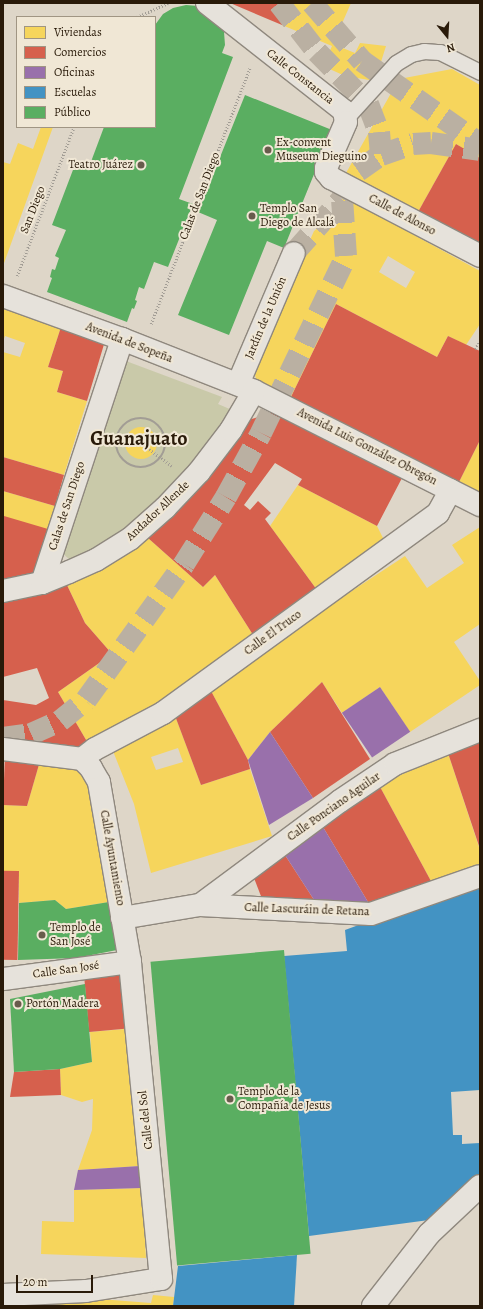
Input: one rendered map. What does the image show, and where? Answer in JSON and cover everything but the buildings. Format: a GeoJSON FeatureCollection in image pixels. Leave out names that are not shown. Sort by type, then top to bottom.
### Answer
{"type":"FeatureCollection","features":[{"type":"Feature","properties":{"kind":"street","name":"Calle Constancia"},"geometry":{"type":"LineString","coordinates":[[206,3],[344,112],[346,118]]}},
{"type":"Feature","properties":{"kind":"street","name":"Calle de Alonso"},"geometry":{"type":"LineString","coordinates":[[346,118],[327,164],[326,172],[331,178],[480,256]]}},
{"type":"Feature","properties":{"kind":"street","name":"Jardín de la Unión"},"geometry":{"type":"LineString","coordinates":[[246,387],[294,253]]}},
{"type":"Feature","properties":{"kind":"street","name":"Avenida de Sopeña"},"geometry":{"type":"LineString","coordinates":[[6,297],[122,339],[246,387]]}},
{"type":"Feature","properties":{"kind":"street","name":"Calas de San Diego"},"geometry":{"type":"LineString","coordinates":[[42,582],[122,339]]}},
{"type":"Feature","properties":{"kind":"street","name":"Avenida Luis González Obregón"},"geometry":{"type":"LineString","coordinates":[[246,387],[480,505]]}},
{"type":"Feature","properties":{"kind":"street","name":"Andador Allende"},"geometry":{"type":"LineString","coordinates":[[3,591],[42,582],[96,560],[130,539],[165,508],[199,472],[231,430],[246,387]]}},
{"type":"Feature","properties":{"kind":"street","name":"Calle El Truco"},"geometry":{"type":"LineString","coordinates":[[82,760],[96,749],[163,713],[438,513],[451,490]]}},
{"type":"Feature","properties":{"kind":"street","name":"Calle Ponciano Aguilar"},"geometry":{"type":"LineString","coordinates":[[200,905],[340,801],[395,764],[480,730]]}},
{"type":"Feature","properties":{"kind":"street"},"geometry":{"type":"LineString","coordinates":[[3,749],[82,760]]}},
{"type":"Feature","properties":{"kind":"street","name":"Calle Ayuntamiento"},"geometry":{"type":"LineString","coordinates":[[82,760],[91,768],[99,782],[130,962]]}},
{"type":"Feature","properties":{"kind":"street","name":"Calle Lascuráin de Retana"},"geometry":{"type":"LineString","coordinates":[[200,905],[370,914],[480,876]]}},
{"type":"Feature","properties":{"kind":"street"},"geometry":{"type":"LineString","coordinates":[[122,918],[200,905]]}},
{"type":"Feature","properties":{"kind":"street","name":"Calle San José"},"geometry":{"type":"LineString","coordinates":[[3,979],[130,962]]}},
{"type":"Feature","properties":{"kind":"street","name":"Calle del Sol"},"geometry":{"type":"LineString","coordinates":[[3,1295],[86,1292],[161,1279],[130,962]]}},
{"type":"Feature","properties":{"kind":"street"},"geometry":{"type":"LineString","coordinates":[[373,1306],[429,1234],[480,1186]]}},
{"type":"Feature","properties":{"kind":"lane"},"geometry":{"type":"LineString","coordinates":[[346,118],[396,63],[411,54],[424,51],[440,52],[480,72]]}},
{"type":"Feature","properties":{"kind":"path"},"geometry":{"type":"LineString","coordinates":[[139,16],[168,3]]}},
{"type":"Feature","properties":{"kind":"path","name":"Calas de San Diego"},"geometry":{"type":"LineString","coordinates":[[142,347],[258,44]]}},
{"type":"Feature","properties":{"kind":"path","name":"San Diego"},"geometry":{"type":"LineString","coordinates":[[6,297],[74,128]]}},
{"type":"Feature","properties":{"kind":"path"},"geometry":{"type":"LineString","coordinates":[[475,349],[480,340]]}},
{"type":"Feature","properties":{"kind":"path"},"geometry":{"type":"LineString","coordinates":[[147,419],[160,427],[166,443],[161,458],[154,463],[139,467],[124,461],[116,446],[119,431],[124,424],[131,420],[147,419]]}},
{"type":"Feature","properties":{"kind":"path"},"geometry":{"type":"LineString","coordinates":[[142,444],[159,456]]}},
{"type":"Feature","properties":{"kind":"green space"},"geometry":{"type":"Polygon","coordinates":[[[126,361],[222,397],[218,404],[232,410],[191,464],[136,526],[89,553],[70,560],[61,552],[126,361]]]}},
{"type":"Feature","properties":{"kind":"tunnel"},"geometry":{"type":"LineString","coordinates":[[279,3],[317,52],[368,104],[379,132],[381,155]]}},
{"type":"Feature","properties":{"kind":"tunnel"},"geometry":{"type":"LineString","coordinates":[[312,3],[362,61],[480,144]]}},
{"type":"Feature","properties":{"kind":"tunnel"},"geometry":{"type":"LineString","coordinates":[[3,738],[31,734],[60,721],[86,700],[184,564],[226,497],[261,433],[346,256],[342,199],[358,171],[381,155],[413,144],[431,143],[480,150]]}},
{"type":"Feature","properties":{"kind":"tunnel"},"geometry":{"type":"LineString","coordinates":[[294,253],[342,199]]}},
{"type":"Feature","properties":{"kind":"place","name":"Ex-convent Museum Dieguino"},"geometry":{"type":"Point","coordinates":[268,150]}},
{"type":"Feature","properties":{"kind":"place","name":"Teatro Juárez"},"geometry":{"type":"Point","coordinates":[141,165]}},
{"type":"Feature","properties":{"kind":"place","name":"Templo San Diego de Alcalá"},"geometry":{"type":"Point","coordinates":[252,216]}},
{"type":"Feature","properties":{"kind":"place","name":"Templo de San José"},"geometry":{"type":"Point","coordinates":[42,935]}},
{"type":"Feature","properties":{"kind":"place","name":"Portón Madera"},"geometry":{"type":"Point","coordinates":[18,1004]}},
{"type":"Feature","properties":{"kind":"place","name":"Templo de la Compañía de Jesus"},"geometry":{"type":"Point","coordinates":[230,1099]}},
{"type":"Feature","properties":{"kind":"district","name":"Guanajuato"},"geometry":{"type":"Point","coordinates":[139,438]}}]}
